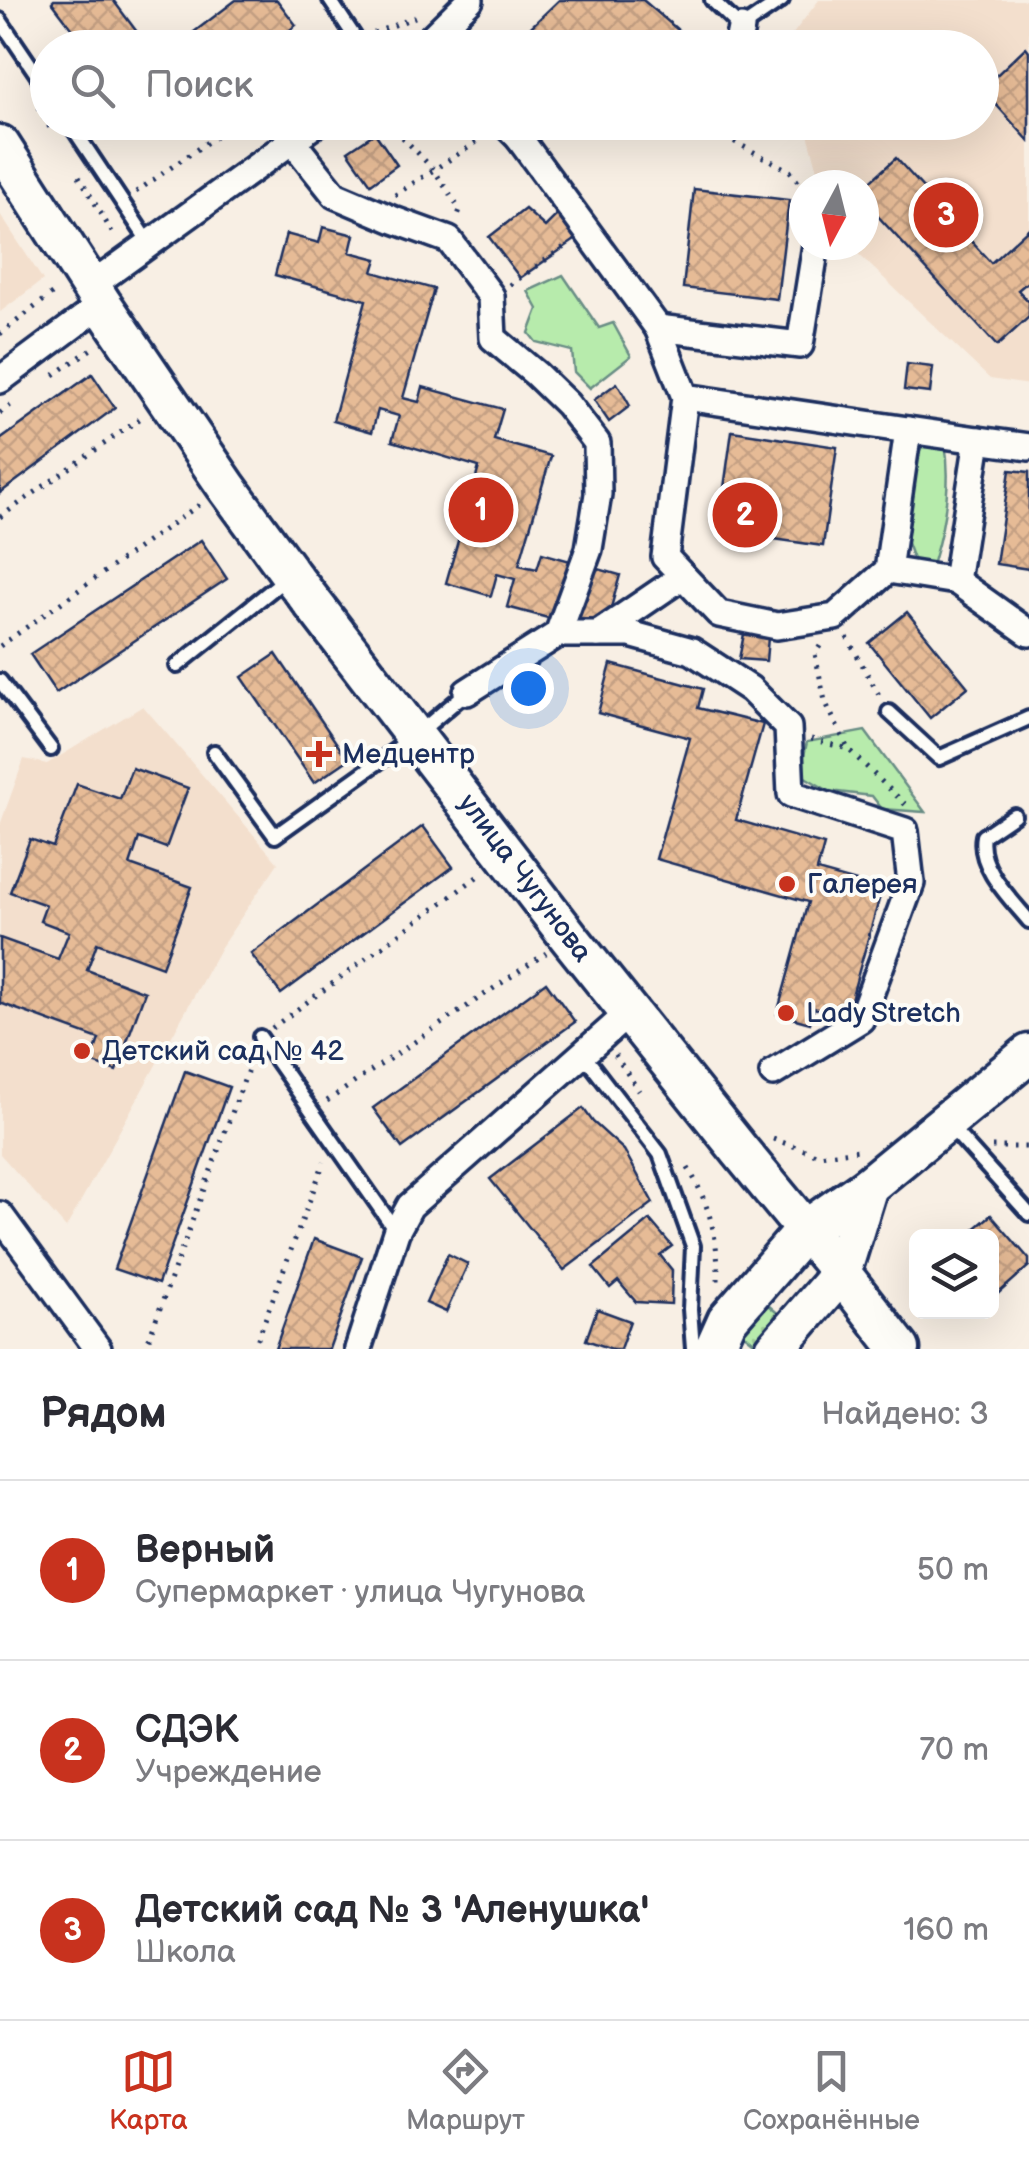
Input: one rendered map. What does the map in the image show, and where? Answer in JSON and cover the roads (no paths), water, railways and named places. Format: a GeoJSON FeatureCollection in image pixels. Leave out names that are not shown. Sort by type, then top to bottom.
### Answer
{"type":"FeatureCollection","features":[{"type":"Feature","properties":{"kind":"main road","name":"улица Чугунова"},"geometry":{"type":"LineString","coordinates":[[0,145],[83,293],[168,400],[291,575],[569,937],[900,1349]]}},
{"type":"Feature","properties":{"kind":"main road"},"geometry":{"type":"LineString","coordinates":[[714,1349],[727,1320],[805,1230],[868,1186],[957,1134],[1029,1054]]}},
{"type":"Feature","properties":{"kind":"main road"},"geometry":{"type":"LineString","coordinates":[[775,1349],[841,1273],[868,1186]]}},
{"type":"Feature","properties":{"kind":"street"},"geometry":{"type":"LineString","coordinates":[[441,30],[470,0]]}},
{"type":"Feature","properties":{"kind":"street"},"geometry":{"type":"LineString","coordinates":[[519,140],[658,328],[685,397],[665,558],[719,614],[777,626],[836,617],[888,570],[908,430]]}},
{"type":"Feature","properties":{"kind":"street"},"geometry":{"type":"LineString","coordinates":[[0,380],[83,293],[292,141],[334,195],[448,239],[492,298],[493,338],[567,404],[597,444],[598,494],[590,549],[558,634]]}},
{"type":"Feature","properties":{"kind":"street"},"geometry":{"type":"LineString","coordinates":[[658,328],[800,345],[814,260]]}},
{"type":"Feature","properties":{"kind":"street"},"geometry":{"type":"LineString","coordinates":[[685,397],[1029,447]]}},
{"type":"Feature","properties":{"kind":"street"},"geometry":{"type":"LineString","coordinates":[[956,581],[978,440]]}},
{"type":"Feature","properties":{"kind":"street"},"geometry":{"type":"LineString","coordinates":[[888,570],[956,581],[1029,633]]}},
{"type":"Feature","properties":{"kind":"street"},"geometry":{"type":"LineString","coordinates":[[598,634],[683,576]]}},
{"type":"Feature","properties":{"kind":"street"},"geometry":{"type":"LineString","coordinates":[[468,692],[558,634],[630,634],[692,650],[750,689],[788,727],[791,794],[904,832],[911,883],[862,1018],[773,1073]]}},
{"type":"Feature","properties":{"kind":"street"},"geometry":{"type":"LineString","coordinates":[[358,1349],[396,1232],[410,1206],[629,1013]]}},
{"type":"Feature","properties":{"kind":"street"},"geometry":{"type":"LineString","coordinates":[[0,1214],[98,1349]]}},
{"type":"Feature","properties":{"kind":"lane"},"geometry":{"type":"LineString","coordinates":[[330,0],[350,30]]}},
{"type":"Feature","properties":{"kind":"lane"},"geometry":{"type":"LineString","coordinates":[[712,0],[733,30]]}},
{"type":"Feature","properties":{"kind":"lane"},"geometry":{"type":"LineString","coordinates":[[748,30],[782,0]]}},
{"type":"Feature","properties":{"kind":"lane"},"geometry":{"type":"LineString","coordinates":[[0,20],[30,64]]}},
{"type":"Feature","properties":{"kind":"lane"},"geometry":{"type":"LineString","coordinates":[[81,140],[150,244]]}},
{"type":"Feature","properties":{"kind":"lane"},"geometry":{"type":"LineString","coordinates":[[176,666],[291,575]]}},
{"type":"Feature","properties":{"kind":"lane"},"geometry":{"type":"LineString","coordinates":[[0,680],[51,749]]}},
{"type":"Feature","properties":{"kind":"lane"},"geometry":{"type":"LineString","coordinates":[[214,752],[276,836],[415,736],[468,692]]}},
{"type":"Feature","properties":{"kind":"lane"},"geometry":{"type":"LineString","coordinates":[[888,712],[939,758],[1029,718]]}},
{"type":"Feature","properties":{"kind":"lane"},"geometry":{"type":"LineString","coordinates":[[1014,815],[983,836],[981,846],[990,870],[1029,921]]}},
{"type":"Feature","properties":{"kind":"lane"},"geometry":{"type":"LineString","coordinates":[[260,1037],[396,1232]]}},
{"type":"Feature","properties":{"kind":"lane"},"geometry":{"type":"LineString","coordinates":[[583,1054],[660,1154],[693,1246],[693,1349]]}},
{"type":"Feature","properties":{"kind":"lane"},"geometry":{"type":"LineString","coordinates":[[957,1134],[1029,1214]]}},
{"type":"Feature","properties":{"kind":"place","name":"Детский сад № 3 'Аленушка'"},"geometry":{"type":"Point","coordinates":[946,215]}},
{"type":"Feature","properties":{"kind":"place","name":"Верный"},"geometry":{"type":"Point","coordinates":[481,510]}},
{"type":"Feature","properties":{"kind":"place","name":"СДЭК"},"geometry":{"type":"Point","coordinates":[745,515]}},
{"type":"Feature","properties":{"kind":"place","name":"Медцентр"},"geometry":{"type":"Point","coordinates":[319,754]}},
{"type":"Feature","properties":{"kind":"place","name":"Галерея"},"geometry":{"type":"Point","coordinates":[787,884]}},
{"type":"Feature","properties":{"kind":"place","name":"Lady Stretch"},"geometry":{"type":"Point","coordinates":[786,1013]}},
{"type":"Feature","properties":{"kind":"place","name":"Детский сад № 42"},"geometry":{"type":"Point","coordinates":[82,1051]}}]}
